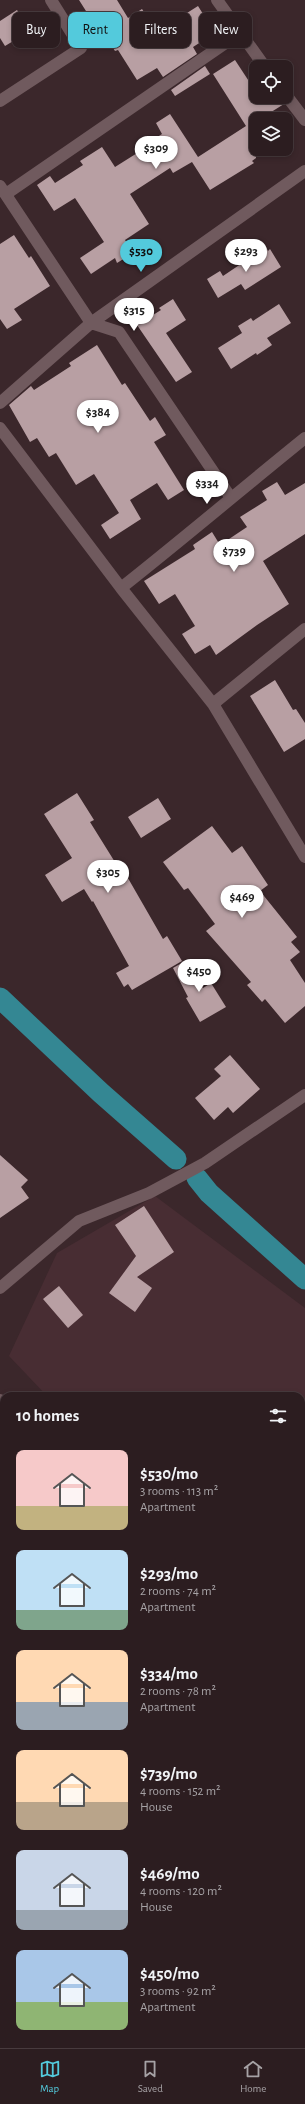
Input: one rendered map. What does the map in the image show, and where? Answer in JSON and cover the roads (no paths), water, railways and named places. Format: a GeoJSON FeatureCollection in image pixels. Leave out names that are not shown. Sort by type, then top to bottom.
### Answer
{"type":"FeatureCollection","features":[{"type":"Feature","properties":{"kind":"street"},"geometry":{"type":"LineString","coordinates":[[0,101],[81,48],[50,0]]}},
{"type":"Feature","properties":{"kind":"street"},"geometry":{"type":"LineString","coordinates":[[217,0],[225,12]]}},
{"type":"Feature","properties":{"kind":"street"},"geometry":{"type":"LineString","coordinates":[[217,48],[3,190],[91,323],[119,332],[231,498]]}},
{"type":"Feature","properties":{"kind":"street"},"geometry":{"type":"LineString","coordinates":[[251,48],[260,60]]}},
{"type":"Feature","properties":{"kind":"street"},"geometry":{"type":"LineString","coordinates":[[293,104],[305,120]]}},
{"type":"Feature","properties":{"kind":"street"},"geometry":{"type":"LineString","coordinates":[[0,403],[91,323],[305,171]]}},
{"type":"Feature","properties":{"kind":"street"},"geometry":{"type":"LineString","coordinates":[[0,428],[121,588],[213,704],[305,857]]}},
{"type":"Feature","properties":{"kind":"street"},"geometry":{"type":"LineString","coordinates":[[121,588],[212,516],[231,498],[305,438]]}},
{"type":"Feature","properties":{"kind":"street"},"geometry":{"type":"LineString","coordinates":[[213,704],[305,629]]}},
{"type":"Feature","properties":{"kind":"street"},"geometry":{"type":"LineString","coordinates":[[0,1288],[79,1221],[148,1193],[198,1166],[305,1095]]}},
{"type":"Feature","properties":{"kind":"waterway"},"geometry":{"type":"LineString","coordinates":[[0,998],[101,1093],[176,1159]]}},
{"type":"Feature","properties":{"kind":"waterway"},"geometry":{"type":"LineString","coordinates":[[197,1178],[209,1193],[305,1279]]}}]}
